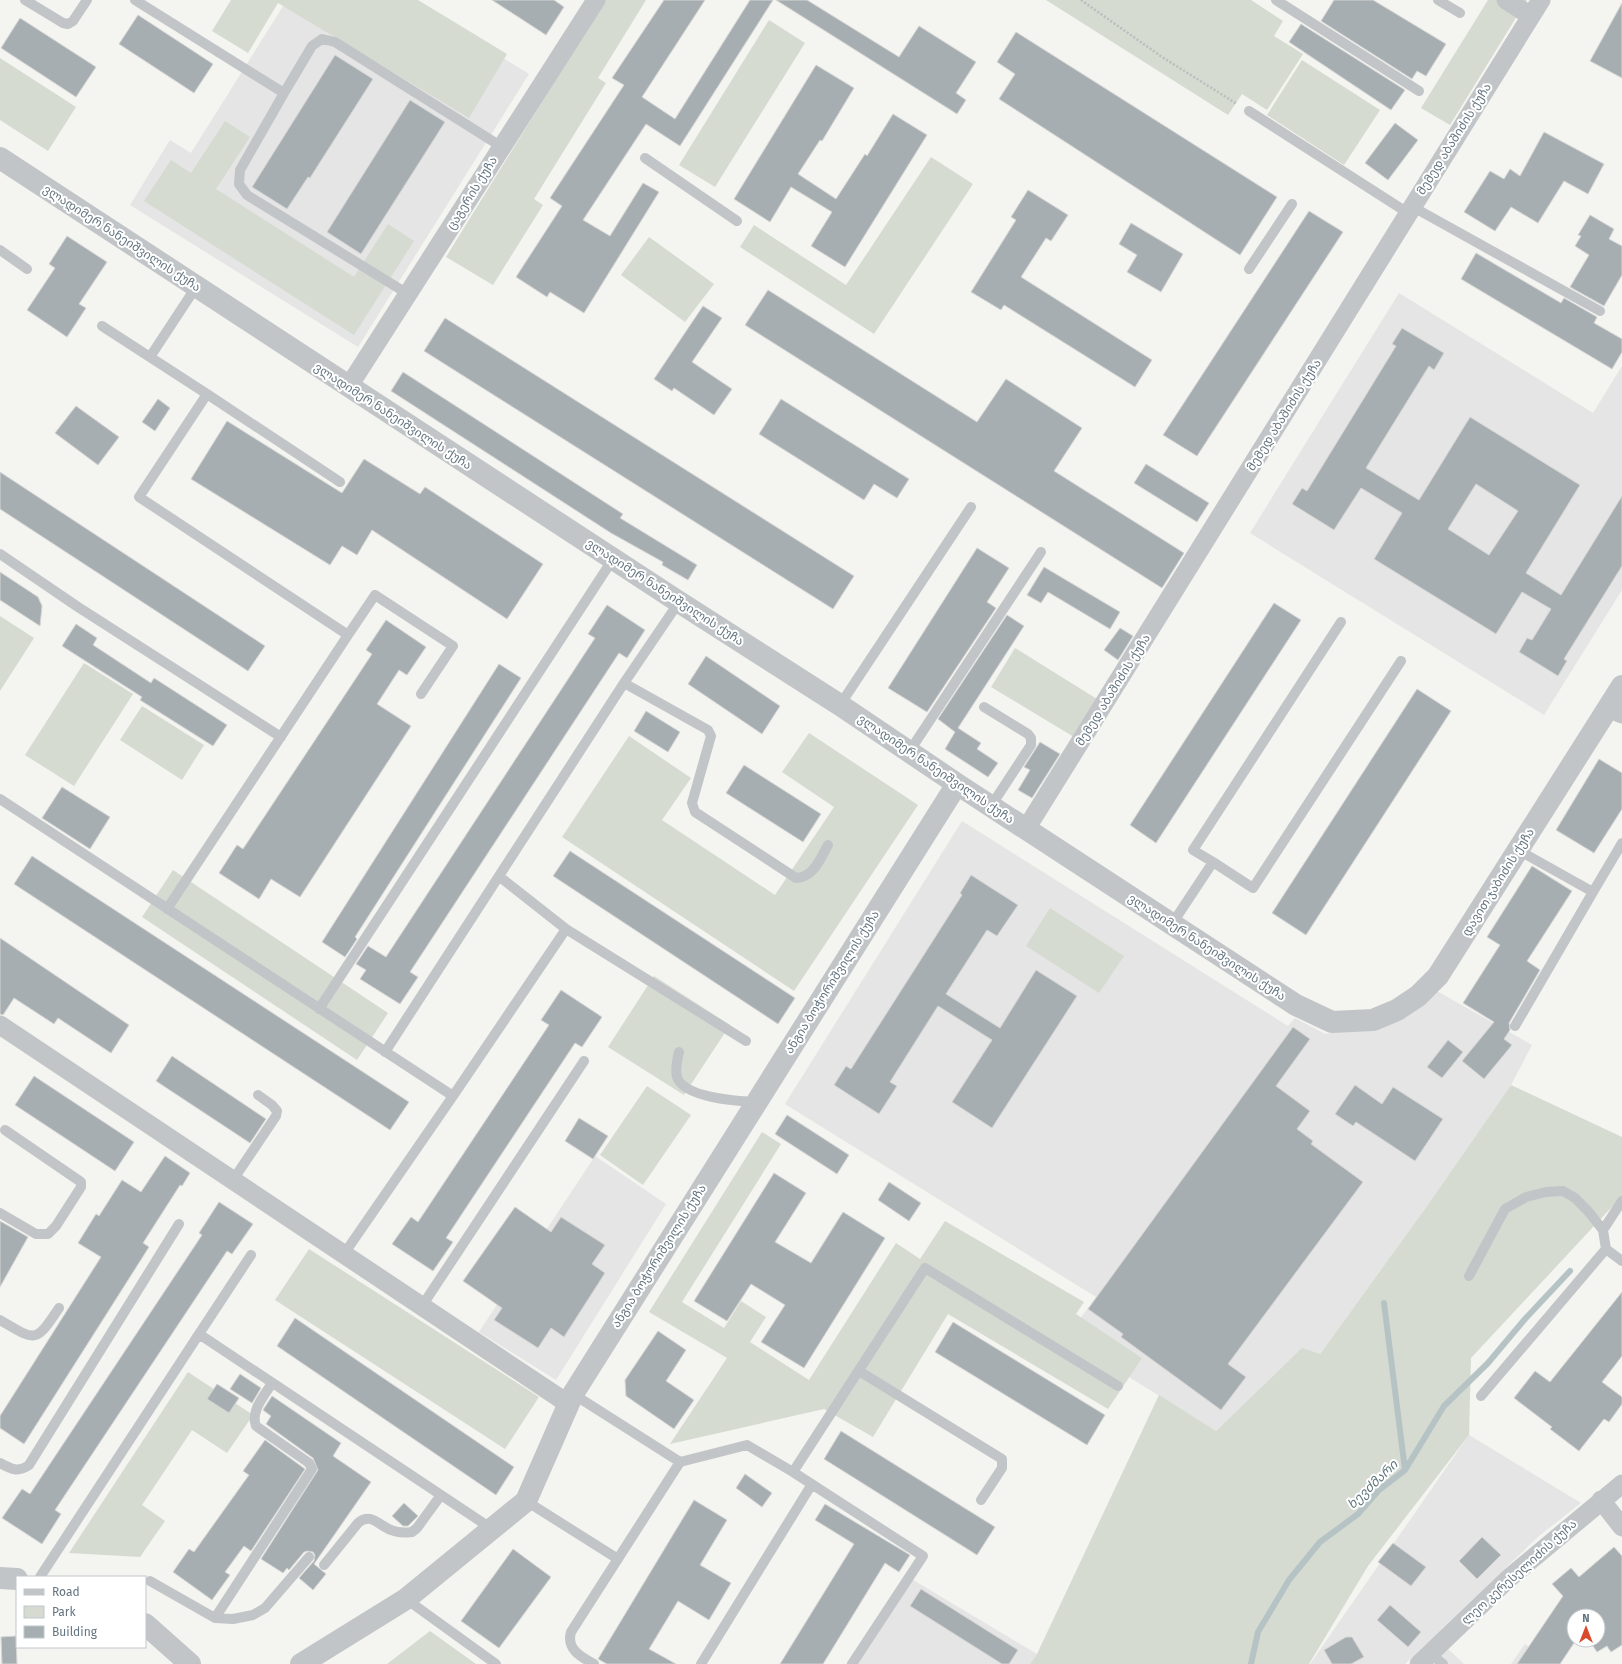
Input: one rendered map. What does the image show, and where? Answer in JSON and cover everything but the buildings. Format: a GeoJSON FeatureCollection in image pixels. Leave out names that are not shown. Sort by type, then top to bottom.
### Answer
{"type":"FeatureCollection","features":[{"type":"Feature","properties":{"kind":"street","name":"ცაგერის ქუჩა"},"geometry":{"type":"LineString","coordinates":[[349,386],[596,0]]}},
{"type":"Feature","properties":{"kind":"street"},"geometry":{"type":"LineString","coordinates":[[1506,0],[1536,8]]}},
{"type":"Feature","properties":{"kind":"street","name":"მემედ აბაშიძის ქუჩა"},"geometry":{"type":"LineString","coordinates":[[1026,829],[1536,8]]}},
{"type":"Feature","properties":{"kind":"street","name":"ვლადიმერ ნანეიშვილის ქუჩა"},"geometry":{"type":"LineString","coordinates":[[2,163],[196,287],[679,602],[840,705],[957,784],[1296,1005],[1332,1022]]}},
{"type":"Feature","properties":{"kind":"street","name":"დავით ჯაბიძის ქუჩა"},"geometry":{"type":"LineString","coordinates":[[1332,1022],[1373,1020],[1397,1010],[1418,996],[1438,976],[1518,850],[1615,711],[1622,686]]}},
{"type":"Feature","properties":{"kind":"street","name":"ანგია ბოჭორიშვილის ქუჩა"},"geometry":{"type":"LineString","coordinates":[[301,1664],[406,1599],[526,1501],[570,1398],[957,784]]}},
{"type":"Feature","properties":{"kind":"street"},"geometry":{"type":"LineString","coordinates":[[0,1025],[422,1306],[570,1398]]}},
{"type":"Feature","properties":{"kind":"street","name":"ლეო კერესელიძის ქუჩა"},"geometry":{"type":"LineString","coordinates":[[1431,1660],[1509,1578],[1622,1484]]}},
{"type":"Feature","properties":{"kind":"street"},"geometry":{"type":"LineString","coordinates":[[1602,1500],[1622,1526]]}},
{"type":"Feature","properties":{"kind":"street"},"geometry":{"type":"LineString","coordinates":[[0,1578],[16,1579]]}},
{"type":"Feature","properties":{"kind":"street"},"geometry":{"type":"LineString","coordinates":[[146,1625],[190,1664]]}},
{"type":"Feature","properties":{"kind":"lane"},"geometry":{"type":"LineString","coordinates":[[25,0],[63,23],[68,24],[73,21],[87,0]]}},
{"type":"Feature","properties":{"kind":"lane"},"geometry":{"type":"LineString","coordinates":[[135,0],[284,93]]}},
{"type":"Feature","properties":{"kind":"lane"},"geometry":{"type":"LineString","coordinates":[[1276,0],[1419,91]]}},
{"type":"Feature","properties":{"kind":"lane"},"geometry":{"type":"LineString","coordinates":[[1438,0],[1460,13]]}},
{"type":"Feature","properties":{"kind":"lane"},"geometry":{"type":"LineString","coordinates":[[408,294],[247,196],[239,184],[240,170],[312,46],[322,39],[335,42],[502,147]]}},
{"type":"Feature","properties":{"kind":"lane"},"geometry":{"type":"LineString","coordinates":[[1249,111],[1410,210],[1600,311]]}},
{"type":"Feature","properties":{"kind":"lane"},"geometry":{"type":"LineString","coordinates":[[645,158],[737,221]]}},
{"type":"Feature","properties":{"kind":"lane"},"geometry":{"type":"LineString","coordinates":[[1248,269],[1292,204]]}},
{"type":"Feature","properties":{"kind":"lane"},"geometry":{"type":"LineString","coordinates":[[0,250],[28,269]]}},
{"type":"Feature","properties":{"kind":"lane"},"geometry":{"type":"LineString","coordinates":[[150,357],[196,287]]}},
{"type":"Feature","properties":{"kind":"lane"},"geometry":{"type":"LineString","coordinates":[[102,326],[340,482]]}},
{"type":"Feature","properties":{"kind":"lane"},"geometry":{"type":"LineString","coordinates":[[207,394],[139,497],[348,635]]}},
{"type":"Feature","properties":{"kind":"lane"},"geometry":{"type":"LineString","coordinates":[[840,705],[971,507]]}},
{"type":"Feature","properties":{"kind":"lane"},"geometry":{"type":"LineString","coordinates":[[909,752],[1041,552]]}},
{"type":"Feature","properties":{"kind":"lane"},"geometry":{"type":"LineString","coordinates":[[0,554],[78,607],[281,737]]}},
{"type":"Feature","properties":{"kind":"lane"},"geometry":{"type":"LineString","coordinates":[[319,1009],[613,559]]}},
{"type":"Feature","properties":{"kind":"lane"},"geometry":{"type":"LineString","coordinates":[[167,909],[375,595],[452,646],[421,694]]}},
{"type":"Feature","properties":{"kind":"lane"},"geometry":{"type":"LineString","coordinates":[[385,1052],[500,877],[624,683],[679,602]]}},
{"type":"Feature","properties":{"kind":"lane"},"geometry":{"type":"LineString","coordinates":[[1341,622],[1193,850],[1253,888],[1401,661]]}},
{"type":"Feature","properties":{"kind":"lane"},"geometry":{"type":"LineString","coordinates":[[624,683],[708,730],[710,736],[692,803],[695,812],[796,878],[804,878],[811,873],[828,845]]}},
{"type":"Feature","properties":{"kind":"lane"},"geometry":{"type":"LineString","coordinates":[[984,707],[1032,738],[1031,745],[991,806]]}},
{"type":"Feature","properties":{"kind":"lane"},"geometry":{"type":"LineString","coordinates":[[0,799],[453,1096]]}},
{"type":"Feature","properties":{"kind":"lane"},"geometry":{"type":"LineString","coordinates":[[1515,1026],[1622,843]]}},
{"type":"Feature","properties":{"kind":"lane"},"geometry":{"type":"LineString","coordinates":[[1518,850],[1593,892]]}},
{"type":"Feature","properties":{"kind":"lane"},"geometry":{"type":"LineString","coordinates":[[1172,924],[1213,862]]}},
{"type":"Feature","properties":{"kind":"lane"},"geometry":{"type":"LineString","coordinates":[[500,877],[566,929],[746,1041]]}},
{"type":"Feature","properties":{"kind":"lane"},"geometry":{"type":"LineString","coordinates":[[344,1254],[566,929]]}},
{"type":"Feature","properties":{"kind":"lane"},"geometry":{"type":"LineString","coordinates":[[679,1052],[676,1065],[677,1078],[685,1086],[710,1097],[726,1101],[756,1102]]}},
{"type":"Feature","properties":{"kind":"lane"},"geometry":{"type":"LineString","coordinates":[[422,1306],[584,1061]]}},
{"type":"Feature","properties":{"kind":"lane"},"geometry":{"type":"LineString","coordinates":[[233,1180],[276,1116],[277,1111],[272,1105],[258,1095]]}},
{"type":"Feature","properties":{"kind":"lane"},"geometry":{"type":"LineString","coordinates":[[0,1213],[36,1234],[48,1234],[56,1226],[81,1187],[81,1182],[5,1130]]}},
{"type":"Feature","properties":{"kind":"lane"},"geometry":{"type":"LineString","coordinates":[[1468,1276],[1505,1209],[1526,1196],[1546,1192],[1562,1191],[1575,1198],[1588,1211],[1603,1230],[1606,1249],[1622,1261]]}},
{"type":"Feature","properties":{"kind":"lane"},"geometry":{"type":"LineString","coordinates":[[1603,1230],[1622,1201]]}},
{"type":"Feature","properties":{"kind":"lane"},"geometry":{"type":"LineString","coordinates":[[0,1463],[16,1470],[22,1470],[29,1465],[179,1224]]}},
{"type":"Feature","properties":{"kind":"lane"},"geometry":{"type":"LineString","coordinates":[[1481,1396],[1606,1249]]}},
{"type":"Feature","properties":{"kind":"lane"},"geometry":{"type":"LineString","coordinates":[[41,1576],[251,1255]]}},
{"type":"Feature","properties":{"kind":"lane"},"geometry":{"type":"LineString","coordinates":[[793,1472],[925,1268],[1118,1386]]}},
{"type":"Feature","properties":{"kind":"lane"},"geometry":{"type":"LineString","coordinates":[[0,1320],[24,1334],[38,1335],[44,1331],[59,1308]]}},
{"type":"Feature","properties":{"kind":"lane"},"geometry":{"type":"LineString","coordinates":[[199,1334],[492,1529]]}},
{"type":"Feature","properties":{"kind":"lane"},"geometry":{"type":"LineString","coordinates":[[859,1371],[1002,1459],[1002,1468],[981,1500]]}},
{"type":"Feature","properties":{"kind":"lane"},"geometry":{"type":"LineString","coordinates":[[215,1618],[312,1469],[308,1463],[256,1426],[254,1420],[255,1411],[272,1383]]}},
{"type":"Feature","properties":{"kind":"lane"},"geometry":{"type":"LineString","coordinates":[[570,1398],[680,1462]]}},
{"type":"Feature","properties":{"kind":"lane"},"geometry":{"type":"LineString","coordinates":[[594,1664],[574,1651],[570,1645],[569,1639],[571,1632],[680,1462],[747,1445],[793,1472],[923,1556],[852,1664]]}},
{"type":"Feature","properties":{"kind":"lane"},"geometry":{"type":"LineString","coordinates":[[700,1664],[812,1484]]}},
{"type":"Feature","properties":{"kind":"lane"},"geometry":{"type":"LineString","coordinates":[[324,1565],[358,1523],[363,1519],[374,1519],[397,1532],[412,1532],[417,1528],[441,1495]]}},
{"type":"Feature","properties":{"kind":"lane"},"geometry":{"type":"LineString","coordinates":[[526,1501],[618,1559]]}},
{"type":"Feature","properties":{"kind":"lane"},"geometry":{"type":"LineString","coordinates":[[150,1581],[215,1618],[233,1619],[253,1615],[266,1608],[309,1557]]}},
{"type":"Feature","properties":{"kind":"lane"},"geometry":{"type":"LineString","coordinates":[[406,1599],[496,1664]]}},
{"type":"Feature","properties":{"kind":"path"},"geometry":{"type":"LineString","coordinates":[[1081,0],[1162,57],[1249,111]]}},
{"type":"Feature","properties":{"kind":"shaded area"},"geometry":{"type":"Polygon","coordinates":[[[287,0],[409,0],[529,74],[358,347],[130,205],[170,140],[191,153],[287,0]]]}},
{"type":"Feature","properties":{"kind":"shaded area"},"geometry":{"type":"Polygon","coordinates":[[[1399,293],[1593,413],[1622,366],[1622,590],[1544,715],[1250,533],[1399,293]]]}},
{"type":"Feature","properties":{"kind":"shaded area"},"geometry":{"type":"Polygon","coordinates":[[[962,821],[1288,1026],[1295,1018],[1325,1034],[1383,1024],[1437,991],[1532,1045],[1511,1085],[1427,1206],[1319,1355],[1302,1349],[1216,1431],[1066,1338],[1096,1297],[785,1104],[962,821]]]}},
{"type":"Feature","properties":{"kind":"shaded area"},"geometry":{"type":"Polygon","coordinates":[[[595,1156],[666,1204],[556,1380],[479,1332],[595,1156]]]}},
{"type":"Feature","properties":{"kind":"shaded area"},"geometry":{"type":"Polygon","coordinates":[[[1469,1435],[1581,1503],[1539,1536],[1405,1664],[1310,1664],[1469,1435]]]}},
{"type":"Feature","properties":{"kind":"shaded area"},"geometry":{"type":"Polygon","coordinates":[[[905,1575],[1037,1654],[1030,1664],[846,1664],[905,1575]]]}},
{"type":"Feature","properties":{"kind":"shaded area"},"geometry":{"type":"Polygon","coordinates":[[[1525,1644],[1556,1664],[1511,1664],[1525,1644]]]}},
{"type":"Feature","properties":{"kind":"shaded area"},"geometry":{"type":"Polygon","coordinates":[[[1447,1648],[1464,1664],[1431,1664],[1447,1648]]]}},
{"type":"Feature","properties":{"kind":"green space"},"geometry":{"type":"Polygon","coordinates":[[[231,0],[418,0],[507,54],[469,118],[278,3],[248,53],[212,31],[231,0]]]}},
{"type":"Feature","properties":{"kind":"green space"},"geometry":{"type":"Polygon","coordinates":[[[605,0],[646,0],[598,78],[606,83],[534,199],[543,205],[493,285],[446,257],[605,0]]]}},
{"type":"Feature","properties":{"kind":"green space"},"geometry":{"type":"Polygon","coordinates":[[[1046,0],[1251,0],[1283,21],[1274,36],[1303,54],[1267,110],[1242,94],[1228,115],[1046,0]]]}},
{"type":"Feature","properties":{"kind":"green space"},"geometry":{"type":"Polygon","coordinates":[[[1488,0],[1527,0],[1450,125],[1421,108],[1488,0]]]}},
{"type":"Feature","properties":{"kind":"green space"},"geometry":{"type":"Polygon","coordinates":[[[769,20],[805,43],[715,187],[679,165],[769,20]]]}},
{"type":"Feature","properties":{"kind":"green space"},"geometry":{"type":"Polygon","coordinates":[[[0,58],[76,107],[48,151],[0,120],[0,58]]]}},
{"type":"Feature","properties":{"kind":"green space"},"geometry":{"type":"Polygon","coordinates":[[[1302,60],[1380,110],[1344,165],[1267,115],[1302,60]]]}},
{"type":"Feature","properties":{"kind":"green space"},"geometry":{"type":"Polygon","coordinates":[[[225,121],[250,137],[216,189],[354,277],[388,224],[414,241],[354,335],[144,201],[171,160],[191,173],[225,121]]]}},
{"type":"Feature","properties":{"kind":"green space"},"geometry":{"type":"Polygon","coordinates":[[[931,157],[973,184],[874,334],[740,247],[754,225],[846,285],[931,157]]]}},
{"type":"Feature","properties":{"kind":"green space"},"geometry":{"type":"Polygon","coordinates":[[[649,237],[714,284],[685,322],[621,275],[649,237]]]}},
{"type":"Feature","properties":{"kind":"green space"},"geometry":{"type":"Polygon","coordinates":[[[0,616],[34,638],[0,691],[0,616]]]}},
{"type":"Feature","properties":{"kind":"green space"},"geometry":{"type":"Polygon","coordinates":[[[1015,648],[1097,699],[1074,737],[991,687],[1015,648]]]}},
{"type":"Feature","properties":{"kind":"green space"},"geometry":{"type":"Polygon","coordinates":[[[84,663],[133,694],[74,786],[25,755],[84,663]]]}},
{"type":"Feature","properties":{"kind":"green space"},"geometry":{"type":"Polygon","coordinates":[[[142,706],[204,745],[182,780],[120,740],[142,706]]]}},
{"type":"Feature","properties":{"kind":"green space"},"geometry":{"type":"Polygon","coordinates":[[[809,733],[918,805],[794,991],[562,837],[629,736],[691,778],[662,820],[775,895],[834,807],[782,772],[809,733]]]}},
{"type":"Feature","properties":{"kind":"green space"},"geometry":{"type":"Polygon","coordinates":[[[173,870],[388,1013],[357,1060],[142,917],[173,870]]]}},
{"type":"Feature","properties":{"kind":"green space"},"geometry":{"type":"Polygon","coordinates":[[[1050,908],[1124,956],[1099,993],[1026,946],[1050,908]]]}},
{"type":"Feature","properties":{"kind":"green space"},"geometry":{"type":"Polygon","coordinates":[[[654,976],[730,1025],[684,1095],[608,1047],[654,976]]]}},
{"type":"Feature","properties":{"kind":"green space"},"geometry":{"type":"Polygon","coordinates":[[[1511,1085],[1622,1137],[1622,1196],[1471,1358],[1469,1435],[1368,1566],[1309,1664],[1030,1664],[1037,1654],[1159,1395],[1216,1431],[1302,1348],[1320,1354],[1427,1206],[1511,1085]]]}},
{"type":"Feature","properties":{"kind":"green space"},"geometry":{"type":"Polygon","coordinates":[[[647,1086],[691,1115],[643,1185],[600,1155],[647,1086]]]}},
{"type":"Feature","properties":{"kind":"green space"},"geometry":{"type":"Polygon","coordinates":[[[762,1132],[781,1144],[682,1302],[724,1328],[741,1301],[766,1317],[750,1342],[809,1380],[896,1243],[920,1259],[945,1221],[1084,1302],[1076,1314],[1142,1358],[1108,1409],[948,1314],[873,1437],[824,1409],[670,1444],[727,1358],[649,1312],[762,1132]]]}},
{"type":"Feature","properties":{"kind":"green space"},"geometry":{"type":"Polygon","coordinates":[[[309,1249],[539,1397],[505,1449],[275,1300],[309,1249]]]}},
{"type":"Feature","properties":{"kind":"green space"},"geometry":{"type":"Polygon","coordinates":[[[188,1372],[253,1415],[227,1453],[192,1430],[142,1505],[165,1521],[140,1557],[69,1553],[188,1372]]]}},
{"type":"Feature","properties":{"kind":"green space"},"geometry":{"type":"Polygon","coordinates":[[[430,1631],[476,1664],[387,1664],[430,1631]]]}},
{"type":"Feature","properties":{"kind":"waterway","name":"ხევძმარი"},"geometry":{"type":"LineString","coordinates":[[1251,1664],[1258,1632],[1289,1580],[1320,1542],[1358,1514],[1379,1490],[1405,1470],[1444,1406],[1488,1363],[1525,1319],[1570,1271]]}},
{"type":"Feature","properties":{"kind":"waterway"},"geometry":{"type":"LineString","coordinates":[[1384,1303],[1405,1470]]}}]}
